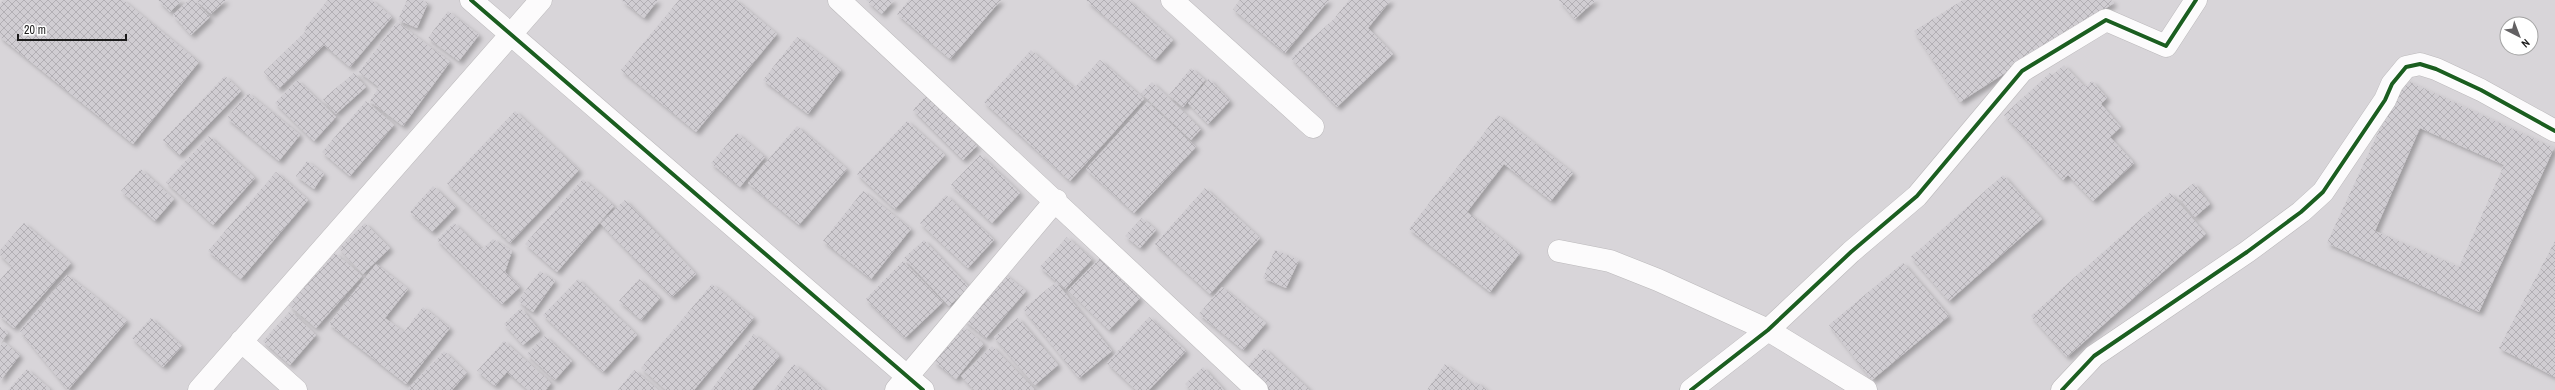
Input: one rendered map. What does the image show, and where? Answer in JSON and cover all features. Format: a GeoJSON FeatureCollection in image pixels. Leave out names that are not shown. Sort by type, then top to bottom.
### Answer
{"type":"FeatureCollection","features":[{"type":"Feature","properties":{"kind":"street"},"geometry":{"type":"LineString","coordinates":[[471,0],[908,386],[1056,200]]}},
{"type":"Feature","properties":{"kind":"street"},"geometry":{"type":"LineString","coordinates":[[200,390],[542,0]]}},
{"type":"Feature","properties":{"kind":"street"},"geometry":{"type":"LineString","coordinates":[[840,0],[1056,200],[1257,390]]}},
{"type":"Feature","properties":{"kind":"street"},"geometry":{"type":"LineString","coordinates":[[1172,0],[1313,127]]}},
{"type":"Feature","properties":{"kind":"street"},"geometry":{"type":"LineString","coordinates":[[1691,390],[1768,330],[1851,252],[1917,196],[2022,71],[2106,20],[2166,46],[2196,0]]}},
{"type":"Feature","properties":{"kind":"street"},"geometry":{"type":"LineString","coordinates":[[2062,390],[2094,356],[2248,252],[2301,212],[2323,192],[2385,100],[2392,84],[2406,67],[2420,64],[2436,69],[2481,90],[2555,131]]}},
{"type":"Feature","properties":{"kind":"street"},"geometry":{"type":"LineString","coordinates":[[1559,251],[1610,261],[1658,280],[1768,330],[1866,390]]}},
{"type":"Feature","properties":{"kind":"street"},"geometry":{"type":"LineString","coordinates":[[241,342],[296,390]]}},
{"type":"Feature","properties":{"kind":"shaded area"},"geometry":{"type":"Polygon","coordinates":[[[0,0],[2555,0],[2555,390],[0,390],[0,0]]]}},
{"type":"Feature","properties":{"kind":"building"},"geometry":{"type":"Polygon","coordinates":[[[3,0],[123,0],[199,62],[133,144],[0,37],[0,4],[3,0]]]}},
{"type":"Feature","properties":{"kind":"building"},"geometry":{"type":"Polygon","coordinates":[[[158,0],[182,0],[170,12],[158,0]]]}},
{"type":"Feature","properties":{"kind":"building"},"geometry":{"type":"Polygon","coordinates":[[[189,0],[194,0],[210,17],[191,35],[173,15],[189,0]]]}},
{"type":"Feature","properties":{"kind":"building"},"geometry":{"type":"Polygon","coordinates":[[[196,0],[226,0],[211,14],[196,0]]]}},
{"type":"Feature","properties":{"kind":"building"},"geometry":{"type":"Polygon","coordinates":[[[328,0],[372,0],[392,17],[350,67],[324,45],[279,89],[264,72],[306,31],[304,29],[328,0]]]}},
{"type":"Feature","properties":{"kind":"building"},"geometry":{"type":"Polygon","coordinates":[[[407,0],[422,0],[428,3],[417,28],[398,20],[407,0]]]}},
{"type":"Feature","properties":{"kind":"building"},"geometry":{"type":"Polygon","coordinates":[[[621,0],[658,0],[644,18],[621,0]]]}},
{"type":"Feature","properties":{"kind":"building"},"geometry":{"type":"Polygon","coordinates":[[[679,0],[736,0],[777,34],[696,132],[621,70],[679,0]]]}},
{"type":"Feature","properties":{"kind":"building"},"geometry":{"type":"Polygon","coordinates":[[[866,0],[894,0],[882,14],[866,0]]]}},
{"type":"Feature","properties":{"kind":"building"},"geometry":{"type":"Polygon","coordinates":[[[909,0],[1001,0],[950,59],[897,14],[909,0]]]}},
{"type":"Feature","properties":{"kind":"building"},"geometry":{"type":"Polygon","coordinates":[[[1086,0],[1128,0],[1173,40],[1155,60],[1086,0]]]}},
{"type":"Feature","properties":{"kind":"building"},"geometry":{"type":"Polygon","coordinates":[[[1240,0],[1329,0],[1285,53],[1233,9],[1240,0]]]}},
{"type":"Feature","properties":{"kind":"building"},"geometry":{"type":"Polygon","coordinates":[[[1349,0],[1391,0],[1368,28],[1393,54],[1337,107],[1291,58],[1334,19],[1349,0]]]}},
{"type":"Feature","properties":{"kind":"building"},"geometry":{"type":"Polygon","coordinates":[[[1559,0],[1596,0],[1575,19],[1559,0]]]}},
{"type":"Feature","properties":{"kind":"building"},"geometry":{"type":"Polygon","coordinates":[[[1963,0],[2111,0],[2114,3],[1960,102],[1914,31],[1963,0]]]}},
{"type":"Feature","properties":{"kind":"building"},"geometry":{"type":"Polygon","coordinates":[[[448,11],[479,35],[459,61],[428,38],[448,11]]]}},
{"type":"Feature","properties":{"kind":"building"},"geometry":{"type":"Polygon","coordinates":[[[397,22],[450,62],[403,126],[370,101],[379,87],[359,72],[397,22]]]}},
{"type":"Feature","properties":{"kind":"building"},"geometry":{"type":"Polygon","coordinates":[[[797,37],[841,70],[808,114],[763,80],[797,37]]]}},
{"type":"Feature","properties":{"kind":"building"},"geometry":{"type":"Polygon","coordinates":[[[1031,50],[1074,88],[1100,60],[1144,99],[1070,181],[984,102],[1031,50]]]}},
{"type":"Feature","properties":{"kind":"building"},"geometry":{"type":"Polygon","coordinates":[[[2064,65],[2085,87],[2092,81],[2107,98],[2101,104],[2121,127],[2110,137],[2134,163],[2093,201],[2068,175],[2063,180],[2004,115],[2050,73],[2053,75],[2064,65]]]}},
{"type":"Feature","properties":{"kind":"building"},"geometry":{"type":"Polygon","coordinates":[[[1191,68],[1205,80],[1183,107],[1169,95],[1191,68]]]}},
{"type":"Feature","properties":{"kind":"building"},"geometry":{"type":"Polygon","coordinates":[[[354,73],[366,87],[336,114],[323,99],[354,73]]]}},
{"type":"Feature","properties":{"kind":"building"},"geometry":{"type":"Polygon","coordinates":[[[225,76],[241,91],[179,155],[163,140],[225,76]]]}},
{"type":"Feature","properties":{"kind":"building"},"geometry":{"type":"Polygon","coordinates":[[[1209,79],[1230,101],[1208,124],[1188,103],[1209,79]]]}},
{"type":"Feature","properties":{"kind":"building"},"geometry":{"type":"Polygon","coordinates":[[[2403,79],[2554,148],[2479,312],[2327,243],[2403,79]],[[2420,128],[2375,231],[2459,267],[2504,165],[2420,128]]]}},
{"type":"Feature","properties":{"kind":"building"},"geometry":{"type":"Polygon","coordinates":[[[297,80],[336,117],[314,141],[275,103],[297,80]]]}},
{"type":"Feature","properties":{"kind":"building"},"geometry":{"type":"Polygon","coordinates":[[[1152,82],[1201,129],[1191,140],[1141,93],[1152,82]]]}},
{"type":"Feature","properties":{"kind":"building"},"geometry":{"type":"Polygon","coordinates":[[[248,93],[300,135],[279,161],[227,118],[248,93]]]}},
{"type":"Feature","properties":{"kind":"building"},"geometry":{"type":"Polygon","coordinates":[[[927,95],[977,146],[963,160],[913,110],[927,95]]]}},
{"type":"Feature","properties":{"kind":"building"},"geometry":{"type":"Polygon","coordinates":[[[366,101],[394,125],[350,176],[322,152],[366,101]]]}},
{"type":"Feature","properties":{"kind":"building"},"geometry":{"type":"Polygon","coordinates":[[[1147,102],[1196,147],[1134,213],[1086,169],[1147,102]]]}},
{"type":"Feature","properties":{"kind":"building"},"geometry":{"type":"Polygon","coordinates":[[[515,111],[579,170],[510,243],[447,183],[515,111]]]}},
{"type":"Feature","properties":{"kind":"building"},"geometry":{"type":"Polygon","coordinates":[[[1498,115],[1573,173],[1551,201],[1504,164],[1467,212],[1520,253],[1490,292],[1409,229],[1498,115]]]}},
{"type":"Feature","properties":{"kind":"building"},"geometry":{"type":"Polygon","coordinates":[[[907,121],[945,155],[895,209],[857,174],[907,121]]]}},
{"type":"Feature","properties":{"kind":"building"},"geometry":{"type":"Polygon","coordinates":[[[797,126],[847,169],[799,225],[748,183],[797,126]]]}},
{"type":"Feature","properties":{"kind":"building"},"geometry":{"type":"Polygon","coordinates":[[[737,133],[765,157],[740,187],[711,163],[737,133]]]}},
{"type":"Feature","properties":{"kind":"building"},"geometry":{"type":"Polygon","coordinates":[[[209,136],[255,178],[213,225],[166,182],[209,136]]]}},
{"type":"Feature","properties":{"kind":"building"},"geometry":{"type":"Polygon","coordinates":[[[980,155],[1020,193],[992,223],[951,185],[980,155]]]}},
{"type":"Feature","properties":{"kind":"building"},"geometry":{"type":"Polygon","coordinates":[[[307,161],[324,174],[314,189],[296,176],[307,161]]]}},
{"type":"Feature","properties":{"kind":"building"},"geometry":{"type":"Polygon","coordinates":[[[141,169],[174,199],[155,221],[121,191],[141,169]]]}},
{"type":"Feature","properties":{"kind":"building"},"geometry":{"type":"Polygon","coordinates":[[[276,172],[308,200],[241,279],[208,251],[276,172]]]}},
{"type":"Feature","properties":{"kind":"building"},"geometry":{"type":"Polygon","coordinates":[[[2003,175],[2042,219],[1949,301],[1911,257],[2003,175]]]}},
{"type":"Feature","properties":{"kind":"building"},"geometry":{"type":"Polygon","coordinates":[[[583,179],[614,206],[557,272],[525,244],[583,179]]]}},
{"type":"Feature","properties":{"kind":"building"},"geometry":{"type":"Polygon","coordinates":[[[2194,183],[2210,204],[2195,217],[2178,196],[2194,183]]]}},
{"type":"Feature","properties":{"kind":"building"},"geometry":{"type":"Polygon","coordinates":[[[433,186],[456,207],[432,232],[410,212],[433,186]]]}},
{"type":"Feature","properties":{"kind":"building"},"geometry":{"type":"Polygon","coordinates":[[[1205,188],[1260,238],[1210,294],[1155,244],[1205,188]]]}},
{"type":"Feature","properties":{"kind":"building"},"geometry":{"type":"Polygon","coordinates":[[[863,191],[911,229],[871,279],[823,241],[863,191]]]}},
{"type":"Feature","properties":{"kind":"building"},"geometry":{"type":"Polygon","coordinates":[[[2170,193],[2206,234],[2067,357],[2031,316],[2170,193]]]}},
{"type":"Feature","properties":{"kind":"building"},"geometry":{"type":"Polygon","coordinates":[[[946,195],[994,240],[968,268],[920,223],[946,195]]]}},
{"type":"Feature","properties":{"kind":"building"},"geometry":{"type":"Polygon","coordinates":[[[625,200],[696,274],[672,297],[600,223],[625,200]]]}},
{"type":"Feature","properties":{"kind":"building"},"geometry":{"type":"Polygon","coordinates":[[[1142,218],[1156,230],[1140,248],[1125,236],[1142,218]]]}},
{"type":"Feature","properties":{"kind":"building"},"geometry":{"type":"Polygon","coordinates":[[[24,223],[71,263],[14,328],[0,316],[0,280],[12,266],[0,255],[0,250],[24,223]]]}},
{"type":"Feature","properties":{"kind":"building"},"geometry":{"type":"Polygon","coordinates":[[[365,223],[390,248],[363,274],[339,248],[365,223]]]}},
{"type":"Feature","properties":{"kind":"building"},"geometry":{"type":"Polygon","coordinates":[[[454,223],[482,249],[493,239],[512,251],[505,272],[520,287],[502,304],[437,240],[454,223]]]}},
{"type":"Feature","properties":{"kind":"building"},"geometry":{"type":"Polygon","coordinates":[[[1067,237],[1092,259],[1065,289],[1040,267],[1067,237]]]}},
{"type":"Feature","properties":{"kind":"building"},"geometry":{"type":"Polygon","coordinates":[[[924,240],[969,287],[949,306],[904,258],[924,240]]]}},
{"type":"Feature","properties":{"kind":"building"},"geometry":{"type":"Polygon","coordinates":[[[2555,241],[2555,377],[2499,348],[2555,241]]]}},
{"type":"Feature","properties":{"kind":"building"},"geometry":{"type":"Polygon","coordinates":[[[1275,250],[1299,260],[1286,288],[1263,278],[1275,250]]]}},
{"type":"Feature","properties":{"kind":"building"},"geometry":{"type":"Polygon","coordinates":[[[335,253],[362,276],[316,328],[289,305],[335,253]]]}},
{"type":"Feature","properties":{"kind":"building"},"geometry":{"type":"Polygon","coordinates":[[[1100,258],[1140,298],[1109,330],[1068,290],[1100,258]]]}},
{"type":"Feature","properties":{"kind":"building"},"geometry":{"type":"Polygon","coordinates":[[[903,261],[943,302],[905,338],[866,299],[903,261]]]}},
{"type":"Feature","properties":{"kind":"building"},"geometry":{"type":"Polygon","coordinates":[[[1903,263],[1949,316],[1872,380],[1829,325],[1903,263]]]}},
{"type":"Feature","properties":{"kind":"building"},"geometry":{"type":"Polygon","coordinates":[[[376,264],[408,289],[385,318],[404,332],[423,307],[450,328],[406,384],[329,324],[376,264]]]}},
{"type":"Feature","properties":{"kind":"building"},"geometry":{"type":"Polygon","coordinates":[[[540,271],[555,281],[533,312],[518,301],[540,271]]]}},
{"type":"Feature","properties":{"kind":"building"},"geometry":{"type":"Polygon","coordinates":[[[1003,273],[1026,291],[986,338],[964,320],[1003,273]]]}},
{"type":"Feature","properties":{"kind":"building"},"geometry":{"type":"Polygon","coordinates":[[[67,275],[127,321],[68,390],[20,331],[67,275]]]}},
{"type":"Feature","properties":{"kind":"building"},"geometry":{"type":"Polygon","coordinates":[[[578,279],[637,335],[603,372],[543,315],[578,279]]]}},
{"type":"Feature","properties":{"kind":"building"},"geometry":{"type":"Polygon","coordinates":[[[639,279],[660,298],[641,320],[619,301],[639,279]]]}},
{"type":"Feature","properties":{"kind":"building"},"geometry":{"type":"Polygon","coordinates":[[[1056,282],[1112,351],[1079,378],[1023,309],[1056,282]]]}},
{"type":"Feature","properties":{"kind":"building"},"geometry":{"type":"Polygon","coordinates":[[[712,284],[754,318],[694,390],[666,390],[641,368],[712,284]]]}},
{"type":"Feature","properties":{"kind":"building"},"geometry":{"type":"Polygon","coordinates":[[[1222,287],[1266,323],[1243,350],[1199,314],[1222,287]]]}},
{"type":"Feature","properties":{"kind":"building"},"geometry":{"type":"Polygon","coordinates":[[[521,308],[540,331],[523,345],[504,324],[521,308]]]}},
{"type":"Feature","properties":{"kind":"building"},"geometry":{"type":"Polygon","coordinates":[[[290,311],[316,335],[290,365],[263,341],[290,311]]]}},
{"type":"Feature","properties":{"kind":"building"},"geometry":{"type":"Polygon","coordinates":[[[1149,317],[1186,351],[1149,390],[1136,390],[1107,363],[1149,317]]]}},
{"type":"Feature","properties":{"kind":"building"},"geometry":{"type":"Polygon","coordinates":[[[151,318],[182,346],[163,367],[132,338],[151,318]]]}},
{"type":"Feature","properties":{"kind":"building"},"geometry":{"type":"Polygon","coordinates":[[[1018,318],[1058,365],[1035,385],[994,337],[1018,318]]]}},
{"type":"Feature","properties":{"kind":"building"},"geometry":{"type":"Polygon","coordinates":[[[962,326],[984,344],[956,379],[934,361],[962,326]]]}},
{"type":"Feature","properties":{"kind":"building"},"geometry":{"type":"Polygon","coordinates":[[[0,327],[8,333],[0,343],[0,327]]]}},
{"type":"Feature","properties":{"kind":"building"},"geometry":{"type":"Polygon","coordinates":[[[754,334],[780,356],[752,390],[711,390],[754,334]]]}},
{"type":"Feature","properties":{"kind":"building"},"geometry":{"type":"Polygon","coordinates":[[[545,336],[572,361],[555,380],[527,354],[545,336]]]}},
{"type":"Feature","properties":{"kind":"building"},"geometry":{"type":"Polygon","coordinates":[[[504,341],[551,383],[546,390],[528,390],[507,372],[495,386],[477,371],[504,341]]]}},
{"type":"Feature","properties":{"kind":"building"},"geometry":{"type":"Polygon","coordinates":[[[4,342],[20,355],[0,381],[0,346],[4,342]]]}},
{"type":"Feature","properties":{"kind":"building"},"geometry":{"type":"Polygon","coordinates":[[[992,346],[1035,390],[974,390],[961,376],[992,346]]]}},
{"type":"Feature","properties":{"kind":"building"},"geometry":{"type":"Polygon","coordinates":[[[1264,348],[1310,390],[1268,390],[1245,369],[1264,348]]]}},
{"type":"Feature","properties":{"kind":"building"},"geometry":{"type":"Polygon","coordinates":[[[444,351],[467,373],[452,390],[407,390],[444,351]]]}},
{"type":"Feature","properties":{"kind":"building"},"geometry":{"type":"Polygon","coordinates":[[[794,364],[825,390],[774,390],[794,364]]]}},
{"type":"Feature","properties":{"kind":"building"},"geometry":{"type":"Polygon","coordinates":[[[1445,364],[1474,385],[1476,382],[1487,390],[1427,390],[1445,364]]]}},
{"type":"Feature","properties":{"kind":"building"},"geometry":{"type":"Polygon","coordinates":[[[1203,367],[1224,390],[1191,390],[1185,384],[1203,367]]]}},
{"type":"Feature","properties":{"kind":"building"},"geometry":{"type":"Polygon","coordinates":[[[27,369],[51,390],[8,390],[27,369]]]}},
{"type":"Feature","properties":{"kind":"building"},"geometry":{"type":"Polygon","coordinates":[[[634,370],[658,390],[618,390],[634,370]]]}},
{"type":"Feature","properties":{"kind":"cycle path"},"geometry":{"type":"LineString","coordinates":[[471,0],[923,390]]}},
{"type":"Feature","properties":{"kind":"cycle path"},"geometry":{"type":"LineString","coordinates":[[1691,390],[1768,330],[1851,252],[1917,196],[2022,71],[2106,20],[2166,46],[2196,0]]}},
{"type":"Feature","properties":{"kind":"cycle path"},"geometry":{"type":"LineString","coordinates":[[2062,390],[2094,356],[2247,252],[2301,212],[2323,192],[2385,100],[2392,84],[2406,67],[2420,64],[2436,69],[2481,90],[2555,131]]}}]}
